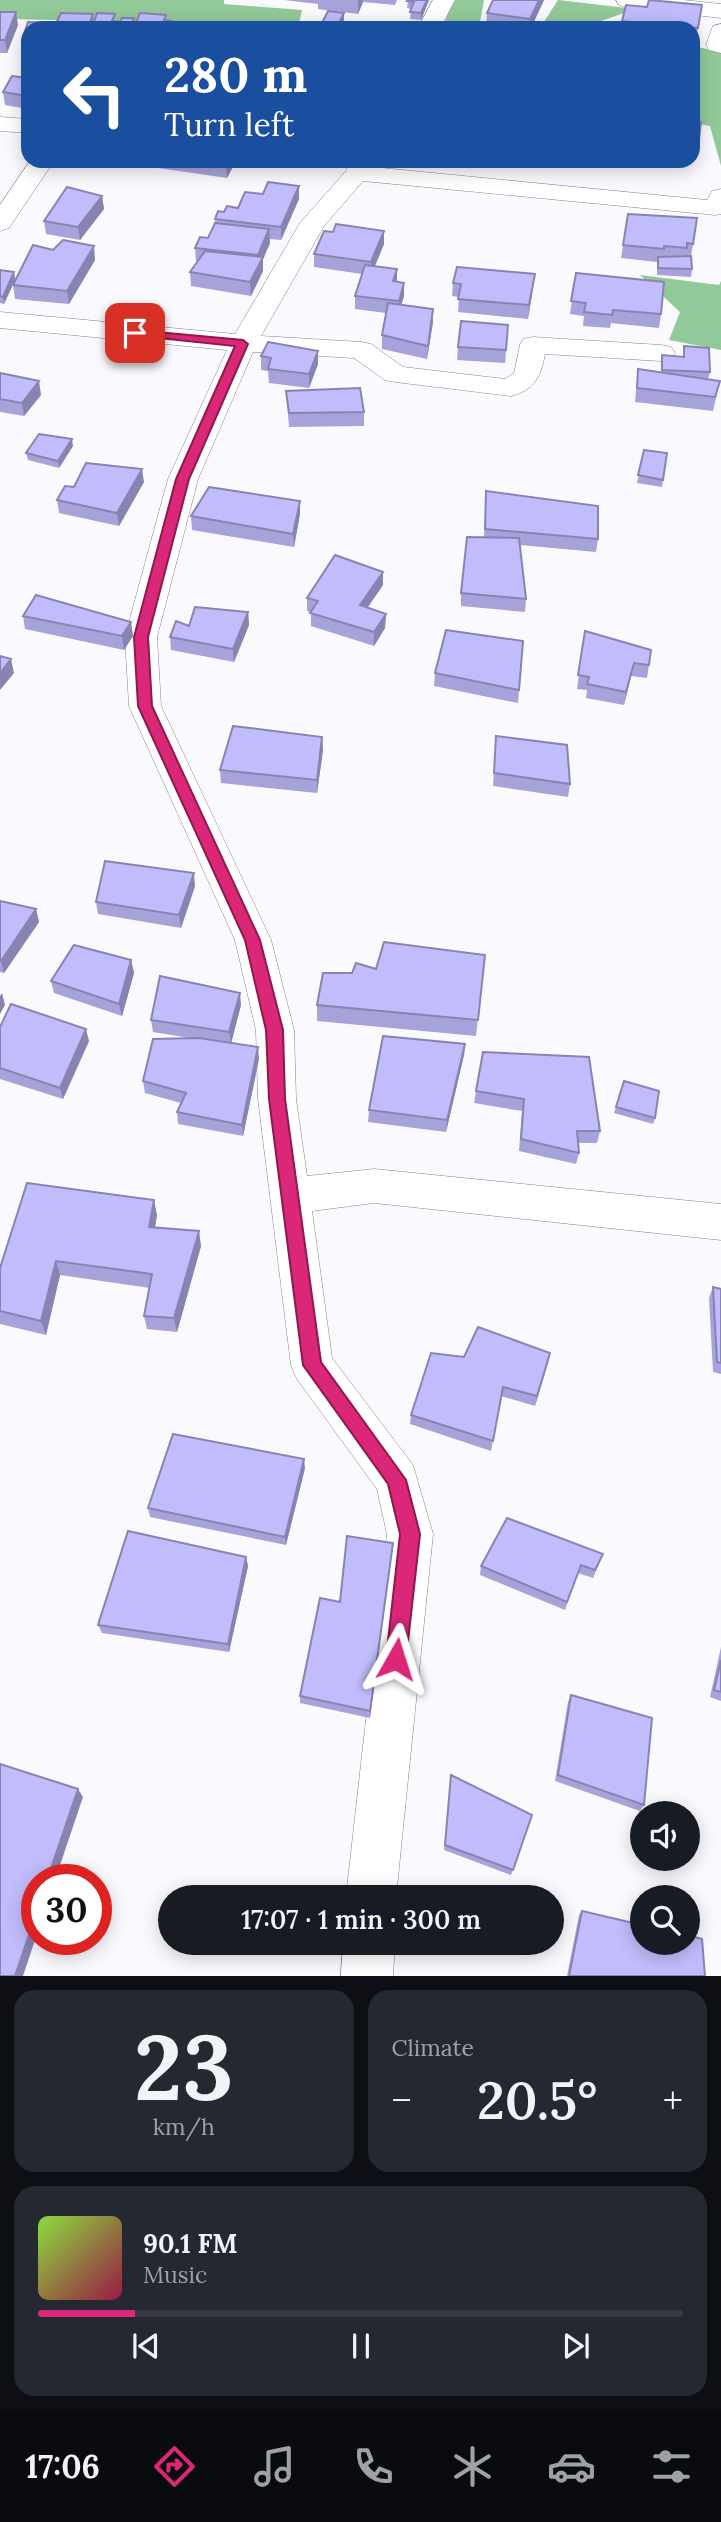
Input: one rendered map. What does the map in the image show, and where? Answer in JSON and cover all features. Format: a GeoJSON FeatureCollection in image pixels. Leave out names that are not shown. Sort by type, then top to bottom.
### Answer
{"type":"FeatureCollection","features":[{"type":"Feature","properties":{"kind":"street"},"geometry":{"type":"LineString","coordinates":[[433,21],[444,0]]}},
{"type":"Feature","properties":{"kind":"street"},"geometry":{"type":"LineString","coordinates":[[627,0],[721,11]]}},
{"type":"Feature","properties":{"kind":"street"},"geometry":{"type":"LineString","coordinates":[[721,31],[717,45],[721,46]]}},
{"type":"Feature","properties":{"kind":"street"},"geometry":{"type":"LineString","coordinates":[[0,124],[21,126]]}},
{"type":"Feature","properties":{"kind":"street"},"geometry":{"type":"LineString","coordinates":[[0,223],[38,168]]}},
{"type":"Feature","properties":{"kind":"street"},"geometry":{"type":"LineString","coordinates":[[358,168],[313,223],[243,344],[183,479],[141,637],[145,706],[253,940],[275,1030],[277,1099],[312,1365],[397,1480],[410,1534],[372,1885]]}},
{"type":"Feature","properties":{"kind":"street"},"geometry":{"type":"LineString","coordinates":[[368,168],[715,208],[721,196]]}},
{"type":"Feature","properties":{"kind":"street"},"geometry":{"type":"LineString","coordinates":[[0,320],[243,344],[361,350],[395,374],[511,388],[527,376],[533,345],[661,353]]}},
{"type":"Feature","properties":{"kind":"street"},"geometry":{"type":"LineString","coordinates":[[289,1196],[374,1186],[721,1222]]}},
{"type":"Feature","properties":{"kind":"street"},"geometry":{"type":"LineString","coordinates":[[367,1976],[368,1955]]}},
{"type":"Feature","properties":{"kind":"green space"},"geometry":{"type":"Polygon","coordinates":[[[0,0],[224,0],[224,4],[302,10],[300,21],[0,19],[0,0]]]}},
{"type":"Feature","properties":{"kind":"green space"},"geometry":{"type":"Polygon","coordinates":[[[454,0],[484,0],[480,21],[445,21],[454,0]]]}},
{"type":"Feature","properties":{"kind":"green space"},"geometry":{"type":"Polygon","coordinates":[[[558,0],[636,9],[601,21],[544,21],[558,0]]]}},
{"type":"Feature","properties":{"kind":"green space"},"geometry":{"type":"Polygon","coordinates":[[[700,48],[721,52],[721,166],[710,126],[700,124],[700,48]]]}},
{"type":"Feature","properties":{"kind":"green space"},"geometry":{"type":"Polygon","coordinates":[[[640,275],[719,285],[721,281],[721,350],[669,340],[680,312],[640,275]]]}},
{"type":"Feature","properties":{"kind":"building"},"geometry":{"type":"Polygon","coordinates":[[[408,0],[427,0],[421,13],[410,12],[414,2],[408,0]]]}},
{"type":"Feature","properties":{"kind":"building"},"geometry":{"type":"Polygon","coordinates":[[[493,0],[539,0],[530,19],[487,13],[493,0]]]}},
{"type":"Feature","properties":{"kind":"building"},"geometry":{"type":"Polygon","coordinates":[[[649,0],[702,5],[699,21],[622,21],[626,5],[647,7],[649,0]]]}},
{"type":"Feature","properties":{"kind":"building"},"geometry":{"type":"Polygon","coordinates":[[[328,11],[344,13],[340,21],[323,21],[328,11]]]}},
{"type":"Feature","properties":{"kind":"building"},"geometry":{"type":"Polygon","coordinates":[[[0,12],[16,12],[5,40],[0,40],[0,12]]]}},
{"type":"Feature","properties":{"kind":"building"},"geometry":{"type":"Polygon","coordinates":[[[61,13],[93,14],[90,21],[57,21],[61,13]]]}},
{"type":"Feature","properties":{"kind":"building"},"geometry":{"type":"Polygon","coordinates":[[[97,13],[115,14],[112,21],[94,21],[97,13]]]}},
{"type":"Feature","properties":{"kind":"building"},"geometry":{"type":"Polygon","coordinates":[[[140,13],[166,15],[164,20],[172,21],[137,21],[140,13]]]}},
{"type":"Feature","properties":{"kind":"building"},"geometry":{"type":"Polygon","coordinates":[[[122,18],[134,18],[133,21],[120,21],[122,18]]]}},
{"type":"Feature","properties":{"kind":"building"},"geometry":{"type":"Polygon","coordinates":[[[12,76],[21,77],[21,95],[3,92],[12,76]]]}},
{"type":"Feature","properties":{"kind":"building"},"geometry":{"type":"Polygon","coordinates":[[[268,182],[299,186],[281,227],[215,219],[218,211],[224,212],[227,206],[238,208],[245,192],[263,194],[268,182]]]}},
{"type":"Feature","properties":{"kind":"building"},"geometry":{"type":"Polygon","coordinates":[[[67,187],[102,196],[78,227],[44,221],[67,187]]]}},
{"type":"Feature","properties":{"kind":"building"},"geometry":{"type":"Polygon","coordinates":[[[628,214],[697,218],[693,244],[687,243],[687,248],[664,246],[664,249],[623,245],[628,214]]]}},
{"type":"Feature","properties":{"kind":"building"},"geometry":{"type":"Polygon","coordinates":[[[215,223],[269,229],[258,255],[195,248],[200,237],[208,238],[215,223]]]}},
{"type":"Feature","properties":{"kind":"building"},"geometry":{"type":"Polygon","coordinates":[[[336,224],[384,231],[371,262],[314,254],[324,231],[333,232],[336,224]]]}},
{"type":"Feature","properties":{"kind":"building"},"geometry":{"type":"Polygon","coordinates":[[[63,240],[94,246],[67,291],[13,285],[33,245],[53,250],[63,240]]]}},
{"type":"Feature","properties":{"kind":"building"},"geometry":{"type":"Polygon","coordinates":[[[205,251],[263,257],[250,282],[190,272],[205,251]]]}},
{"type":"Feature","properties":{"kind":"building"},"geometry":{"type":"Polygon","coordinates":[[[691,256],[692,269],[658,268],[658,257],[691,256]]]}},
{"type":"Feature","properties":{"kind":"building"},"geometry":{"type":"Polygon","coordinates":[[[365,265],[397,269],[393,281],[404,283],[399,301],[355,296],[365,265]]]}},
{"type":"Feature","properties":{"kind":"building"},"geometry":{"type":"Polygon","coordinates":[[[457,267],[535,274],[529,305],[458,299],[461,284],[453,283],[457,267]]]}},
{"type":"Feature","properties":{"kind":"building"},"geometry":{"type":"Polygon","coordinates":[[[0,270],[14,272],[3,297],[0,296],[0,270]]]}},
{"type":"Feature","properties":{"kind":"building"},"geometry":{"type":"Polygon","coordinates":[[[576,273],[664,282],[661,314],[613,310],[612,315],[584,312],[586,303],[571,301],[576,273]]]}},
{"type":"Feature","properties":{"kind":"building"},"geometry":{"type":"Polygon","coordinates":[[[388,303],[433,309],[428,346],[382,335],[388,303]]]}},
{"type":"Feature","properties":{"kind":"building"},"geometry":{"type":"Polygon","coordinates":[[[461,321],[508,325],[506,350],[458,347],[461,321]]]}},
{"type":"Feature","properties":{"kind":"building"},"geometry":{"type":"Polygon","coordinates":[[[268,342],[318,351],[309,374],[268,369],[271,358],[261,356],[268,342]]]}},
{"type":"Feature","properties":{"kind":"building"},"geometry":{"type":"Polygon","coordinates":[[[684,346],[709,348],[710,372],[662,370],[662,355],[684,357],[684,346]]]}},
{"type":"Feature","properties":{"kind":"building"},"geometry":{"type":"Polygon","coordinates":[[[638,369],[720,381],[715,397],[637,388],[638,369]]]}},
{"type":"Feature","properties":{"kind":"building"},"geometry":{"type":"Polygon","coordinates":[[[0,373],[39,381],[22,403],[0,399],[0,373]]]}},
{"type":"Feature","properties":{"kind":"building"},"geometry":{"type":"Polygon","coordinates":[[[360,388],[364,412],[289,413],[286,391],[360,388]]]}},
{"type":"Feature","properties":{"kind":"building"},"geometry":{"type":"Polygon","coordinates":[[[39,434],[72,439],[58,461],[26,453],[39,434]]]}},
{"type":"Feature","properties":{"kind":"building"},"geometry":{"type":"Polygon","coordinates":[[[644,450],[667,453],[663,480],[638,475],[644,450]]]}},
{"type":"Feature","properties":{"kind":"building"},"geometry":{"type":"Polygon","coordinates":[[[86,463],[142,469],[117,513],[57,500],[65,486],[74,487],[86,463]]]}},
{"type":"Feature","properties":{"kind":"building"},"geometry":{"type":"Polygon","coordinates":[[[209,487],[300,501],[293,534],[191,516],[209,487]]]}},
{"type":"Feature","properties":{"kind":"building"},"geometry":{"type":"Polygon","coordinates":[[[486,491],[598,506],[598,539],[485,529],[486,491]]]}},
{"type":"Feature","properties":{"kind":"building"},"geometry":{"type":"Polygon","coordinates":[[[467,537],[519,538],[526,599],[461,593],[467,537]]]}},
{"type":"Feature","properties":{"kind":"building"},"geometry":{"type":"Polygon","coordinates":[[[335,555],[383,572],[360,605],[386,614],[374,632],[310,613],[318,601],[307,598],[335,555]]]}},
{"type":"Feature","properties":{"kind":"building"},"geometry":{"type":"Polygon","coordinates":[[[36,595],[131,622],[122,636],[23,616],[36,595]]]}},
{"type":"Feature","properties":{"kind":"building"},"geometry":{"type":"Polygon","coordinates":[[[195,607],[248,612],[233,649],[170,637],[176,621],[189,626],[195,607]]]}},
{"type":"Feature","properties":{"kind":"building"},"geometry":{"type":"Polygon","coordinates":[[[446,630],[523,641],[519,690],[435,673],[446,630]]]}},
{"type":"Feature","properties":{"kind":"building"},"geometry":{"type":"Polygon","coordinates":[[[585,631],[651,650],[649,665],[634,663],[626,692],[587,684],[589,677],[578,675],[585,631]]]}},
{"type":"Feature","properties":{"kind":"building"},"geometry":{"type":"Polygon","coordinates":[[[0,656],[11,659],[0,673],[0,656]]]}},
{"type":"Feature","properties":{"kind":"building"},"geometry":{"type":"Polygon","coordinates":[[[233,726],[322,737],[317,780],[220,770],[233,726]]]}},
{"type":"Feature","properties":{"kind":"building"},"geometry":{"type":"Polygon","coordinates":[[[496,736],[567,745],[570,784],[494,773],[496,736]]]}},
{"type":"Feature","properties":{"kind":"building"},"geometry":{"type":"Polygon","coordinates":[[[105,861],[194,873],[179,915],[96,902],[105,861]]]}},
{"type":"Feature","properties":{"kind":"building"},"geometry":{"type":"Polygon","coordinates":[[[0,901],[36,909],[1,961],[0,961],[0,901]]]}},
{"type":"Feature","properties":{"kind":"building"},"geometry":{"type":"Polygon","coordinates":[[[384,942],[485,955],[478,1020],[317,1005],[323,973],[352,973],[356,963],[376,969],[384,942]]]}},
{"type":"Feature","properties":{"kind":"building"},"geometry":{"type":"Polygon","coordinates":[[[74,945],[131,960],[119,1004],[51,981],[74,945]]]}},
{"type":"Feature","properties":{"kind":"building"},"geometry":{"type":"Polygon","coordinates":[[[160,976],[240,993],[229,1032],[151,1020],[160,976]]]}},
{"type":"Feature","properties":{"kind":"building"},"geometry":{"type":"Polygon","coordinates":[[[11,1004],[86,1029],[60,1088],[0,1068],[0,1027],[11,1004]]]}},
{"type":"Feature","properties":{"kind":"building"},"geometry":{"type":"Polygon","coordinates":[[[383,1036],[465,1044],[447,1120],[369,1110],[383,1036]]]}},
{"type":"Feature","properties":{"kind":"building"},"geometry":{"type":"Polygon","coordinates":[[[199,1038],[258,1047],[242,1125],[177,1112],[186,1093],[143,1081],[153,1039],[199,1038]]]}},
{"type":"Feature","properties":{"kind":"building"},"geometry":{"type":"Polygon","coordinates":[[[483,1052],[589,1057],[600,1131],[577,1131],[579,1153],[521,1139],[524,1099],[476,1091],[483,1052]]]}},
{"type":"Feature","properties":{"kind":"building"},"geometry":{"type":"Polygon","coordinates":[[[624,1081],[659,1091],[655,1118],[616,1107],[624,1081]]]}},
{"type":"Feature","properties":{"kind":"building"},"geometry":{"type":"Polygon","coordinates":[[[27,1183],[154,1200],[149,1227],[199,1231],[174,1318],[144,1316],[152,1274],[56,1261],[41,1321],[0,1311],[0,1268],[27,1183]]]}},
{"type":"Feature","properties":{"kind":"building"},"geometry":{"type":"Polygon","coordinates":[[[713,1287],[721,1289],[721,1363],[717,1362],[713,1287]]]}},
{"type":"Feature","properties":{"kind":"building"},"geometry":{"type":"Polygon","coordinates":[[[478,1327],[550,1353],[537,1396],[503,1387],[493,1441],[411,1415],[431,1353],[464,1357],[478,1327]]]}},
{"type":"Feature","properties":{"kind":"building"},"geometry":{"type":"Polygon","coordinates":[[[173,1434],[304,1459],[285,1537],[148,1508],[173,1434]]]}},
{"type":"Feature","properties":{"kind":"building"},"geometry":{"type":"Polygon","coordinates":[[[507,1518],[603,1554],[595,1570],[581,1565],[567,1602],[481,1566],[507,1518]]]}},
{"type":"Feature","properties":{"kind":"building"},"geometry":{"type":"Polygon","coordinates":[[[128,1531],[246,1557],[228,1644],[98,1625],[128,1531]]]}},
{"type":"Feature","properties":{"kind":"building"},"geometry":{"type":"Polygon","coordinates":[[[347,1536],[393,1543],[370,1711],[300,1696],[320,1598],[340,1602],[347,1536]]]}},
{"type":"Feature","properties":{"kind":"building"},"geometry":{"type":"Polygon","coordinates":[[[721,1660],[721,1692],[714,1690],[721,1660]]]}},
{"type":"Feature","properties":{"kind":"building"},"geometry":{"type":"Polygon","coordinates":[[[571,1695],[652,1718],[644,1801],[633,1801],[558,1775],[571,1695]]]}},
{"type":"Feature","properties":{"kind":"building"},"geometry":{"type":"Polygon","coordinates":[[[0,1764],[78,1789],[52,1864],[21,1864],[22,1955],[15,1976],[0,1976],[0,1764]]]}},
{"type":"Feature","properties":{"kind":"building"},"geometry":{"type":"Polygon","coordinates":[[[451,1775],[532,1815],[513,1870],[445,1845],[451,1775]]]}},
{"type":"Feature","properties":{"kind":"building"},"geometry":{"type":"Polygon","coordinates":[[[582,1911],[630,1922],[630,1955],[700,1955],[702,1939],[705,1976],[569,1976],[582,1911]]]}},
{"type":"Feature","properties":{"kind":"route"},"geometry":{"type":"LineString","coordinates":[[135,333],[243,344],[183,479],[141,637],[145,706],[253,940],[275,1030],[277,1099],[312,1365],[397,1480],[410,1534],[396,1659]]}}]}
